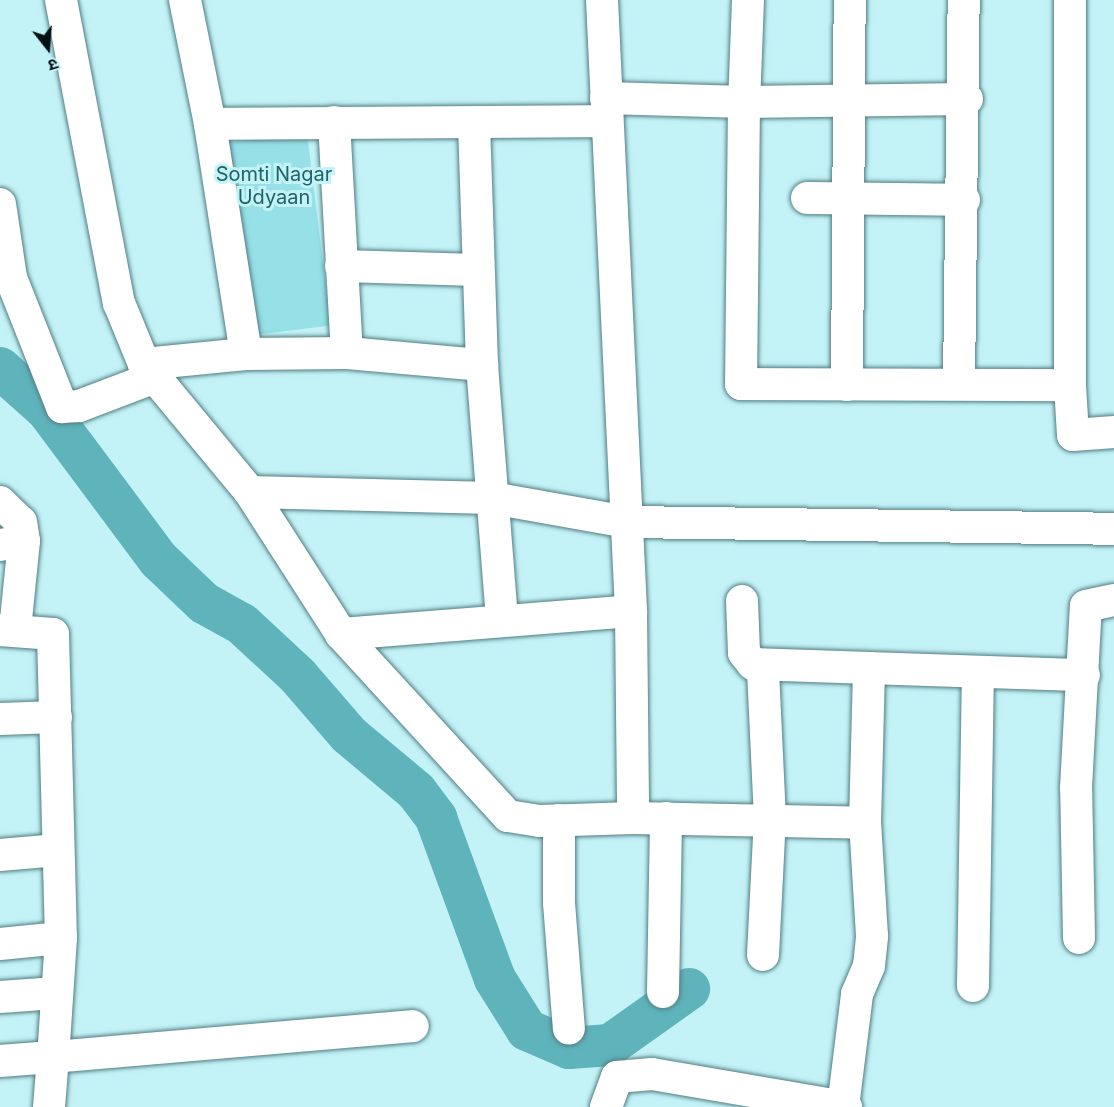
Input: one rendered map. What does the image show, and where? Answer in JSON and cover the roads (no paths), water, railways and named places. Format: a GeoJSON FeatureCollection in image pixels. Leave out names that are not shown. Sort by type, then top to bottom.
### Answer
{"type":"FeatureCollection","features":[{"type":"Feature","properties":{"kind":"street"},"geometry":{"type":"LineString","coordinates":[[61,0],[119,303],[151,370],[249,492],[341,634],[508,816],[559,820],[771,819],[865,824]]}},
{"type":"Feature","properties":{"kind":"street"},"geometry":{"type":"LineString","coordinates":[[185,0],[210,124],[246,354]]}},
{"type":"Feature","properties":{"kind":"street"},"geometry":{"type":"LineString","coordinates":[[603,0],[606,110],[627,522],[633,818]]}},
{"type":"Feature","properties":{"kind":"street"},"geometry":{"type":"LineString","coordinates":[[748,0],[744,102],[741,384],[1070,385]]}},
{"type":"Feature","properties":{"kind":"street"},"geometry":{"type":"LineString","coordinates":[[848,385],[850,0]]}},
{"type":"Feature","properties":{"kind":"street"},"geometry":{"type":"LineString","coordinates":[[959,384],[967,99],[964,0]]}},
{"type":"Feature","properties":{"kind":"street"},"geometry":{"type":"LineString","coordinates":[[1070,0],[1070,385],[1073,435],[1114,432]]}},
{"type":"Feature","properties":{"kind":"street"},"geometry":{"type":"LineString","coordinates":[[210,124],[474,123],[606,110],[744,102],[850,103],[967,99]]}},
{"type":"Feature","properties":{"kind":"street"},"geometry":{"type":"LineString","coordinates":[[334,122],[346,353]]}},
{"type":"Feature","properties":{"kind":"street"},"geometry":{"type":"LineString","coordinates":[[474,123],[482,365],[502,620]]}},
{"type":"Feature","properties":{"kind":"street"},"geometry":{"type":"LineString","coordinates":[[807,198],[848,196],[964,200]]}},
{"type":"Feature","properties":{"kind":"street"},"geometry":{"type":"LineString","coordinates":[[0,204],[5,279],[62,407],[79,406],[151,370],[246,354],[346,353],[482,365]]}},
{"type":"Feature","properties":{"kind":"street"},"geometry":{"type":"LineString","coordinates":[[341,266],[478,270]]}},
{"type":"Feature","properties":{"kind":"street"},"geometry":{"type":"LineString","coordinates":[[249,492],[492,498],[627,522],[1114,529]]}},
{"type":"Feature","properties":{"kind":"street"},"geometry":{"type":"LineString","coordinates":[[0,502],[21,522],[12,543],[8,630],[53,634],[61,938],[48,1107]]}},
{"type":"Feature","properties":{"kind":"street"},"geometry":{"type":"LineString","coordinates":[[1079,938],[1076,788],[1086,606],[1114,600]]}},
{"type":"Feature","properties":{"kind":"street"},"geometry":{"type":"LineString","coordinates":[[742,601],[744,653],[763,668],[869,668],[978,675],[1084,675]]}},
{"type":"Feature","properties":{"kind":"street"},"geometry":{"type":"LineString","coordinates":[[341,634],[630,611]]}},
{"type":"Feature","properties":{"kind":"street"},"geometry":{"type":"LineString","coordinates":[[763,668],[771,819],[763,955]]}},
{"type":"Feature","properties":{"kind":"street"},"geometry":{"type":"LineString","coordinates":[[606,1107],[617,1077],[661,1075],[716,1096],[844,1107],[863,980],[869,668]]}},
{"type":"Feature","properties":{"kind":"street"},"geometry":{"type":"LineString","coordinates":[[973,986],[978,675]]}},
{"type":"Feature","properties":{"kind":"street"},"geometry":{"type":"LineString","coordinates":[[0,719],[56,717]]}},
{"type":"Feature","properties":{"kind":"street"},"geometry":{"type":"LineString","coordinates":[[663,992],[666,818]]}},
{"type":"Feature","properties":{"kind":"street"},"geometry":{"type":"LineString","coordinates":[[559,820],[559,903],[569,1029]]}},
{"type":"Feature","properties":{"kind":"street"},"geometry":{"type":"LineString","coordinates":[[0,855],[58,850]]}},
{"type":"Feature","properties":{"kind":"street"},"geometry":{"type":"LineString","coordinates":[[0,944],[61,938]]}},
{"type":"Feature","properties":{"kind":"street"},"geometry":{"type":"LineString","coordinates":[[0,997],[56,993]]}},
{"type":"Feature","properties":{"kind":"street"},"geometry":{"type":"LineString","coordinates":[[0,1061],[413,1026]]}},
{"type":"Feature","properties":{"kind":"waterway"},"geometry":{"type":"LineString","coordinates":[[0,368],[47,410],[159,560],[204,603],[242,624],[298,676],[349,735],[416,791],[436,818],[495,979],[527,1030],[569,1048],[610,1045],[689,989]]}},
{"type":"Feature","properties":{"kind":"park label","name":"Somti Nagar Udyaan"},"geometry":{"type":"Point","coordinates":[274,186]}}]}
